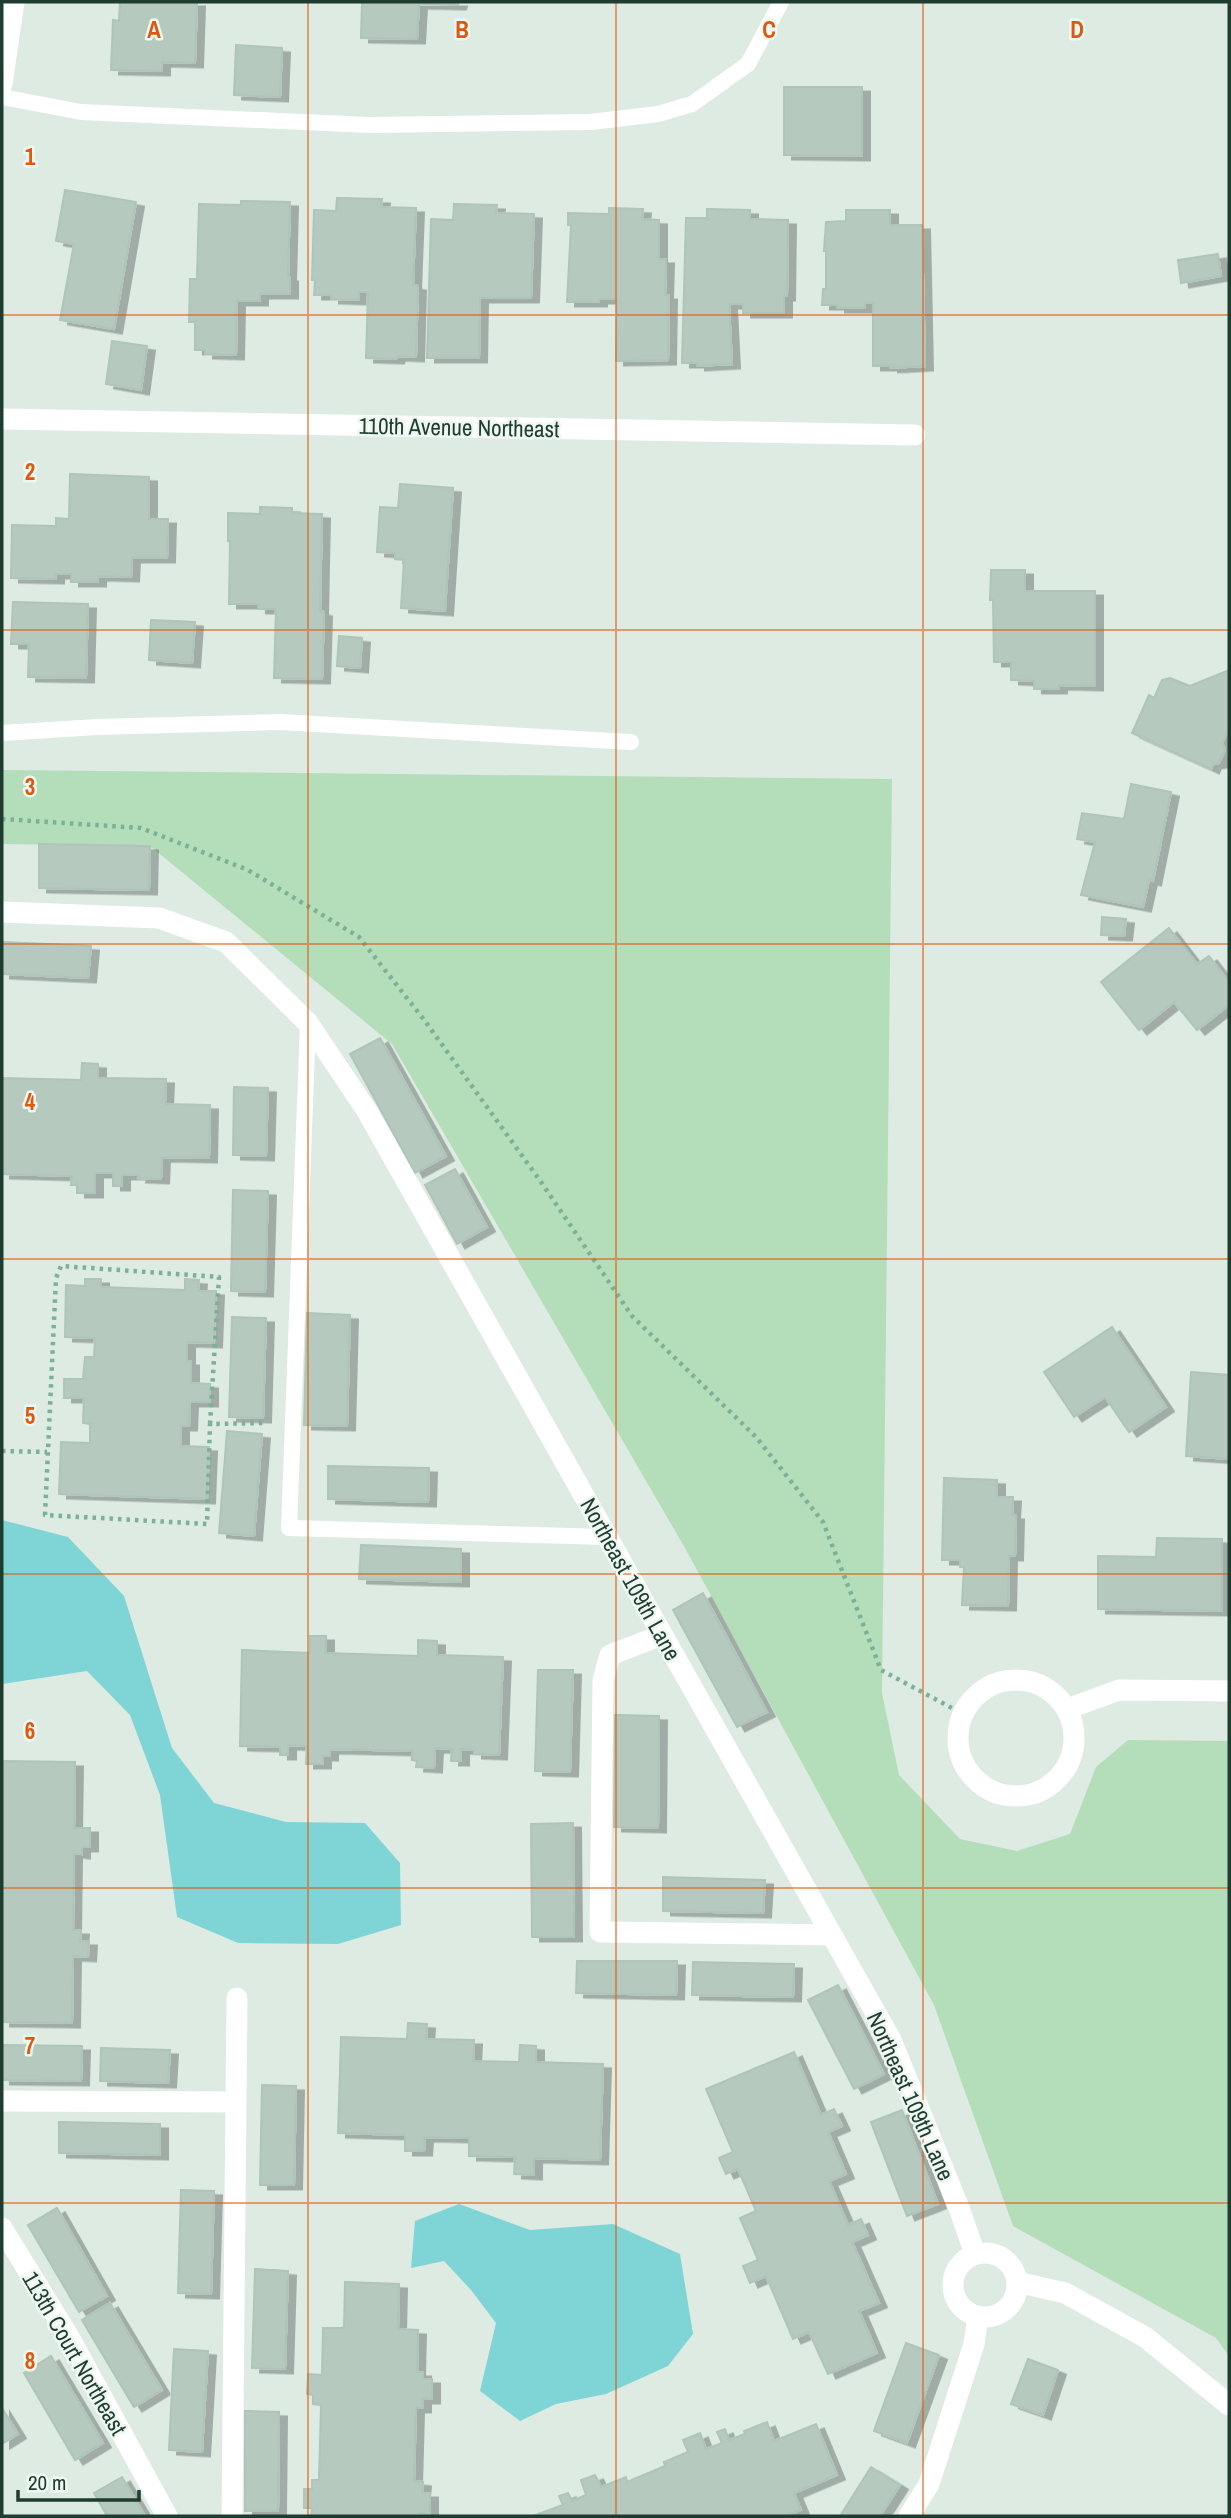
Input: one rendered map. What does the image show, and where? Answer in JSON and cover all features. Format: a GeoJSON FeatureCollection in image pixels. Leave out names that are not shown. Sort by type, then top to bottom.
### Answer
{"type":"FeatureCollection","features":[{"type":"Feature","properties":{"kind":"street"},"geometry":{"type":"LineString","coordinates":[[2,84],[14,2]]}},
{"type":"Feature","properties":{"kind":"street","name":"110th Avenue Northeast"},"geometry":{"type":"LineString","coordinates":[[2,419],[915,435]]}},
{"type":"Feature","properties":{"kind":"street","name":"Northeast 109th Lane"},"geometry":{"type":"LineString","coordinates":[[2,912],[159,918],[226,943],[308,1023],[367,1111],[891,2040],[975,2254]]}},
{"type":"Feature","properties":{"kind":"street"},"geometry":{"type":"LineString","coordinates":[[662,1635],[610,1656],[603,1679],[600,1932],[832,1935]]}},
{"type":"Feature","properties":{"kind":"street"},"geometry":{"type":"LineString","coordinates":[[1005,1680],[1041,1684],[1056,1695],[1067,1709],[1074,1727],[1075,1745],[1070,1762],[1059,1778],[1045,1789],[1028,1795],[1010,1796],[992,1791],[977,1781],[965,1766],[959,1749],[958,1731],[963,1714],[974,1698],[988,1687],[1005,1680]]}},
{"type":"Feature","properties":{"kind":"street"},"geometry":{"type":"LineString","coordinates":[[1067,1709],[1119,1690],[1229,1690]]}},
{"type":"Feature","properties":{"kind":"street"},"geometry":{"type":"LineString","coordinates":[[232,2516],[237,1998]]}},
{"type":"Feature","properties":{"kind":"street"},"geometry":{"type":"LineString","coordinates":[[2,2101],[236,2102]]}},
{"type":"Feature","properties":{"kind":"street","name":"113th Court Northeast"},"geometry":{"type":"LineString","coordinates":[[2,2228],[69,2337],[166,2516]]}},
{"type":"Feature","properties":{"kind":"street"},"geometry":{"type":"LineString","coordinates":[[985,2253],[1003,2258],[1017,2282],[1012,2301],[1006,2309],[988,2317],[978,2316],[960,2305],[954,2296],[953,2286],[958,2266],[975,2254],[985,2253]]}},
{"type":"Feature","properties":{"kind":"street"},"geometry":{"type":"LineString","coordinates":[[1017,2282],[1065,2293],[1145,2337],[1229,2405]]}},
{"type":"Feature","properties":{"kind":"street"},"geometry":{"type":"LineString","coordinates":[[909,2516],[929,2484],[974,2344],[978,2316]]}},
{"type":"Feature","properties":{"kind":"lane"},"geometry":{"type":"LineString","coordinates":[[2,97],[81,112],[369,125],[591,122],[658,114],[692,104],[748,64],[781,2]]}},
{"type":"Feature","properties":{"kind":"lane"},"geometry":{"type":"LineString","coordinates":[[2,733],[280,722],[631,742]]}},
{"type":"Feature","properties":{"kind":"lane"},"geometry":{"type":"LineString","coordinates":[[308,1023],[289,1528],[607,1537]]}},
{"type":"Feature","properties":{"kind":"path"},"geometry":{"type":"LineString","coordinates":[[2,819],[141,828],[248,870],[359,937],[425,1021],[541,1182],[632,1316],[756,1437],[823,1522],[881,1670],[963,1714]]}},
{"type":"Feature","properties":{"kind":"path"},"geometry":{"type":"LineString","coordinates":[[61,1266],[219,1277],[210,1424],[206,1524],[45,1515],[55,1278],[61,1266]]}},
{"type":"Feature","properties":{"kind":"path"},"geometry":{"type":"LineString","coordinates":[[210,1424],[293,1423]]}},
{"type":"Feature","properties":{"kind":"path"},"geometry":{"type":"LineString","coordinates":[[2,1451],[47,1452]]}},
{"type":"Feature","properties":{"kind":"green space"},"geometry":{"type":"Polygon","coordinates":[[[2,770],[892,779],[882,1693],[899,1775],[960,1839],[1017,1851],[1070,1834],[1096,1767],[1128,1740],[1229,1741],[1229,2356],[1216,2338],[1013,2226],[934,2005],[685,1548],[392,1044],[150,846],[2,844],[2,770]]]}},
{"type":"Feature","properties":{"kind":"water"},"geometry":{"type":"Polygon","coordinates":[[[2,1520],[68,1537],[124,1596],[172,1748],[214,1803],[286,1822],[365,1823],[400,1863],[401,1925],[338,1944],[238,1943],[177,1917],[160,1795],[130,1715],[87,1671],[2,1684],[2,1520]]]}},
{"type":"Feature","properties":{"kind":"water"},"geometry":{"type":"Polygon","coordinates":[[[459,2204],[530,2230],[613,2224],[680,2254],[693,2334],[668,2366],[606,2394],[556,2404],[520,2421],[480,2391],[496,2323],[444,2261],[411,2268],[415,2221],[459,2204]]]}},
{"type":"Feature","properties":{"kind":"building"},"geometry":{"type":"Polygon","coordinates":[[[120,2],[197,2],[195,63],[162,62],[162,71],[111,70],[113,20],[119,21],[120,2]]]}},
{"type":"Feature","properties":{"kind":"building"},"geometry":{"type":"Polygon","coordinates":[[[362,2],[459,2],[458,5],[419,4],[417,39],[361,38],[362,2]]]}},
{"type":"Feature","properties":{"kind":"building"},"geometry":{"type":"Polygon","coordinates":[[[236,45],[282,48],[280,97],[234,95],[236,45]]]}},
{"type":"Feature","properties":{"kind":"building"},"geometry":{"type":"Polygon","coordinates":[[[784,87],[862,87],[862,156],[784,155],[784,87]]]}},
{"type":"Feature","properties":{"kind":"building"},"geometry":{"type":"Polygon","coordinates":[[[65,190],[136,202],[114,329],[60,320],[74,244],[56,241],[65,190]]]}},
{"type":"Feature","properties":{"kind":"building"},"geometry":{"type":"Polygon","coordinates":[[[337,198],[382,199],[381,207],[416,208],[413,285],[418,286],[416,357],[366,358],[368,292],[359,292],[359,300],[314,295],[314,210],[336,211],[337,198]]]}},
{"type":"Feature","properties":{"kind":"building"},"geometry":{"type":"Polygon","coordinates":[[[241,201],[290,202],[290,294],[260,294],[260,301],[237,301],[236,355],[205,354],[205,350],[195,350],[195,322],[189,322],[190,279],[197,279],[199,204],[241,205],[241,201]]]}},
{"type":"Feature","properties":{"kind":"building"},"geometry":{"type":"Polygon","coordinates":[[[454,204],[497,205],[496,213],[534,214],[531,298],[480,298],[479,358],[427,358],[431,219],[453,220],[454,204]]]}},
{"type":"Feature","properties":{"kind":"building"},"geometry":{"type":"Polygon","coordinates":[[[609,208],[643,209],[642,219],[659,220],[659,259],[666,259],[665,295],[669,295],[668,360],[616,361],[617,299],[567,302],[571,225],[568,225],[568,213],[609,214],[609,208]]]}},
{"type":"Feature","properties":{"kind":"building"},"geometry":{"type":"Polygon","coordinates":[[[707,209],[750,210],[750,219],[788,220],[787,296],[784,296],[784,313],[743,313],[743,304],[729,304],[732,364],[697,366],[697,363],[682,363],[686,218],[707,218],[707,209]]]}},
{"type":"Feature","properties":{"kind":"building"},"geometry":{"type":"Polygon","coordinates":[[[846,210],[890,210],[890,225],[922,225],[925,366],[873,366],[873,303],[865,303],[865,308],[822,305],[823,289],[826,289],[826,222],[846,221],[846,210]]]}},
{"type":"Feature","properties":{"kind":"building"},"geometry":{"type":"Polygon","coordinates":[[[1218,254],[1221,276],[1181,283],[1178,260],[1218,254]]]}},
{"type":"Feature","properties":{"kind":"building"},"geometry":{"type":"Polygon","coordinates":[[[112,341],[147,346],[141,390],[106,384],[112,341]]]}},
{"type":"Feature","properties":{"kind":"building"},"geometry":{"type":"Polygon","coordinates":[[[70,474],[149,477],[149,519],[168,519],[167,558],[132,558],[131,577],[98,576],[98,582],[71,582],[71,574],[56,574],[56,579],[11,578],[12,525],[56,526],[56,518],[69,519],[70,474]]]}},
{"type":"Feature","properties":{"kind":"building"},"geometry":{"type":"Polygon","coordinates":[[[400,484],[453,488],[445,611],[401,608],[404,560],[395,559],[395,553],[377,552],[380,507],[398,508],[400,484]]]}},
{"type":"Feature","properties":{"kind":"building"},"geometry":{"type":"Polygon","coordinates":[[[260,507],[292,508],[292,513],[322,514],[322,679],[274,678],[276,609],[258,609],[258,604],[229,604],[228,513],[260,514],[260,507]]]}},
{"type":"Feature","properties":{"kind":"building"},"geometry":{"type":"Polygon","coordinates":[[[991,570],[1025,570],[1025,591],[1095,591],[1095,686],[1059,685],[1059,689],[1034,689],[1034,681],[1011,680],[1011,662],[994,662],[991,570]]]}},
{"type":"Feature","properties":{"kind":"building"},"geometry":{"type":"Polygon","coordinates":[[[13,602],[88,604],[86,678],[28,677],[29,644],[11,644],[13,602]]]}},
{"type":"Feature","properties":{"kind":"building"},"geometry":{"type":"Polygon","coordinates":[[[151,620],[195,622],[192,663],[149,660],[151,620]]]}},
{"type":"Feature","properties":{"kind":"building"},"geometry":{"type":"Polygon","coordinates":[[[339,636],[362,638],[360,668],[337,666],[339,636]]]}},
{"type":"Feature","properties":{"kind":"building"},"geometry":{"type":"Polygon","coordinates":[[[1229,670],[1229,729],[1222,743],[1225,750],[1219,763],[1213,764],[1211,769],[1132,733],[1149,695],[1154,698],[1162,680],[1170,678],[1190,686],[1229,670]]]}},
{"type":"Feature","properties":{"kind":"building"},"geometry":{"type":"Polygon","coordinates":[[[1131,784],[1171,792],[1153,881],[1149,880],[1143,907],[1081,895],[1095,842],[1077,839],[1082,813],[1124,819],[1131,784]]]}},
{"type":"Feature","properties":{"kind":"building"},"geometry":{"type":"Polygon","coordinates":[[[39,844],[150,846],[149,890],[39,888],[39,844]]]}},
{"type":"Feature","properties":{"kind":"building"},"geometry":{"type":"Polygon","coordinates":[[[1102,917],[1126,919],[1124,936],[1101,935],[1102,917]]]}},
{"type":"Feature","properties":{"kind":"building"},"geometry":{"type":"Polygon","coordinates":[[[1169,928],[1197,964],[1209,956],[1229,982],[1229,1005],[1197,1030],[1174,1002],[1139,1030],[1101,982],[1169,928]]]}},
{"type":"Feature","properties":{"kind":"building"},"geometry":{"type":"Polygon","coordinates":[[[2,942],[91,946],[88,978],[2,974],[2,942]]]}},
{"type":"Feature","properties":{"kind":"building"},"geometry":{"type":"Polygon","coordinates":[[[380,1038],[446,1156],[415,1173],[350,1054],[380,1038]]]}},
{"type":"Feature","properties":{"kind":"building"},"geometry":{"type":"Polygon","coordinates":[[[82,1063],[98,1064],[98,1078],[166,1079],[165,1104],[210,1105],[209,1158],[162,1157],[161,1179],[122,1175],[122,1186],[113,1186],[113,1173],[95,1173],[95,1193],[77,1193],[77,1185],[71,1185],[72,1176],[2,1174],[2,1078],[81,1080],[82,1063]]]}},
{"type":"Feature","properties":{"kind":"building"},"geometry":{"type":"Polygon","coordinates":[[[234,1087],[268,1088],[266,1156],[233,1155],[234,1087]]]}},
{"type":"Feature","properties":{"kind":"building"},"geometry":{"type":"Polygon","coordinates":[[[455,1169],[487,1227],[457,1244],[425,1185],[455,1169]]]}},
{"type":"Feature","properties":{"kind":"building"},"geometry":{"type":"Polygon","coordinates":[[[233,1190],[268,1191],[265,1292],[231,1291],[233,1190]]]}},
{"type":"Feature","properties":{"kind":"building"},"geometry":{"type":"Polygon","coordinates":[[[85,1279],[101,1279],[101,1287],[185,1290],[185,1279],[199,1280],[198,1291],[216,1291],[214,1343],[187,1342],[187,1361],[191,1361],[191,1383],[210,1384],[210,1402],[190,1402],[189,1426],[181,1426],[181,1446],[209,1447],[207,1499],[59,1494],[61,1442],[90,1443],[90,1424],[83,1423],[84,1398],[64,1398],[64,1379],[83,1379],[85,1357],[94,1357],[95,1338],[65,1337],[66,1285],[85,1286],[85,1279]]]}},
{"type":"Feature","properties":{"kind":"building"},"geometry":{"type":"Polygon","coordinates":[[[307,1313],[350,1315],[347,1426],[304,1425],[307,1313]]]}},
{"type":"Feature","properties":{"kind":"building"},"geometry":{"type":"Polygon","coordinates":[[[232,1317],[266,1318],[263,1418],[229,1417],[232,1317]]]}},
{"type":"Feature","properties":{"kind":"building"},"geometry":{"type":"Polygon","coordinates":[[[1112,1327],[1166,1407],[1129,1432],[1105,1397],[1074,1417],[1044,1372],[1112,1327]]]}},
{"type":"Feature","properties":{"kind":"building"},"geometry":{"type":"Polygon","coordinates":[[[1191,1372],[1229,1375],[1229,1459],[1186,1456],[1191,1372]]]}},
{"type":"Feature","properties":{"kind":"building"},"geometry":{"type":"Polygon","coordinates":[[[227,1431],[262,1434],[254,1536],[219,1533],[227,1431]]]}},
{"type":"Feature","properties":{"kind":"building"},"geometry":{"type":"Polygon","coordinates":[[[328,1466],[429,1468],[428,1502],[328,1499],[328,1466]]]}},
{"type":"Feature","properties":{"kind":"building"},"geometry":{"type":"Polygon","coordinates":[[[944,1478],[997,1480],[997,1497],[1013,1497],[1012,1515],[1016,1515],[1015,1556],[1009,1556],[1008,1606],[962,1605],[964,1567],[960,1567],[960,1560],[942,1560],[944,1478]]]}},
{"type":"Feature","properties":{"kind":"building"},"geometry":{"type":"Polygon","coordinates":[[[1157,1538],[1222,1539],[1222,1611],[1098,1609],[1098,1556],[1156,1557],[1157,1538]]]}},
{"type":"Feature","properties":{"kind":"building"},"geometry":{"type":"Polygon","coordinates":[[[361,1545],[461,1549],[461,1582],[359,1579],[361,1545]]]}},
{"type":"Feature","properties":{"kind":"building"},"geometry":{"type":"Polygon","coordinates":[[[703,1593],[767,1712],[737,1727],[673,1610],[703,1593]]]}},
{"type":"Feature","properties":{"kind":"building"},"geometry":{"type":"Polygon","coordinates":[[[310,1636],[326,1636],[326,1653],[418,1656],[418,1640],[437,1641],[437,1655],[503,1657],[499,1755],[474,1754],[474,1750],[461,1749],[461,1761],[451,1761],[452,1749],[435,1748],[434,1768],[416,1767],[417,1761],[412,1760],[412,1751],[330,1749],[330,1756],[323,1756],[323,1764],[306,1764],[307,1746],[288,1745],[288,1755],[280,1755],[280,1747],[240,1746],[242,1650],[310,1653],[310,1636]]]}},
{"type":"Feature","properties":{"kind":"building"},"geometry":{"type":"Polygon","coordinates":[[[538,1670],[573,1670],[570,1772],[535,1771],[538,1670]]]}},
{"type":"Feature","properties":{"kind":"building"},"geometry":{"type":"Polygon","coordinates":[[[615,1715],[659,1716],[658,1828],[614,1827],[615,1715]]]}},
{"type":"Feature","properties":{"kind":"building"},"geometry":{"type":"Polygon","coordinates":[[[2,1761],[75,1762],[74,1828],[90,1828],[90,1847],[82,1847],[82,1854],[74,1853],[73,1930],[81,1930],[80,1941],[89,1941],[88,1957],[73,1956],[72,2023],[2,2022],[2,1761]]]}},
{"type":"Feature","properties":{"kind":"building"},"geometry":{"type":"Polygon","coordinates":[[[573,1823],[574,1937],[532,1937],[531,1824],[573,1823]]]}},
{"type":"Feature","properties":{"kind":"building"},"geometry":{"type":"Polygon","coordinates":[[[663,1877],[765,1880],[763,1913],[663,1911],[663,1877]]]}},
{"type":"Feature","properties":{"kind":"building"},"geometry":{"type":"Polygon","coordinates":[[[577,1961],[677,1961],[676,1995],[576,1993],[577,1961]]]}},
{"type":"Feature","properties":{"kind":"building"},"geometry":{"type":"Polygon","coordinates":[[[693,1962],[794,1964],[793,1997],[692,1995],[693,1962]]]}},
{"type":"Feature","properties":{"kind":"building"},"geometry":{"type":"Polygon","coordinates":[[[838,1985],[884,2074],[854,2089],[808,2000],[838,1985]]]}},
{"type":"Feature","properties":{"kind":"building"},"geometry":{"type":"Polygon","coordinates":[[[408,2023],[427,2024],[426,2039],[474,2040],[473,2061],[519,2062],[520,2045],[536,2046],[536,2062],[603,2064],[600,2160],[534,2158],[534,2175],[514,2174],[515,2157],[469,2156],[469,2138],[425,2137],[424,2151],[405,2151],[405,2135],[338,2133],[341,2037],[407,2039],[408,2023]]]}},
{"type":"Feature","properties":{"kind":"building"},"geometry":{"type":"Polygon","coordinates":[[[2,2045],[82,2046],[81,2081],[2,2080],[2,2045]]]}},
{"type":"Feature","properties":{"kind":"building"},"geometry":{"type":"Polygon","coordinates":[[[101,2048],[170,2050],[168,2083],[100,2081],[101,2048]]]}},
{"type":"Feature","properties":{"kind":"building"},"geometry":{"type":"Polygon","coordinates":[[[794,2052],[821,2115],[834,2109],[842,2126],[828,2132],[846,2174],[829,2181],[848,2225],[861,2219],[868,2235],[852,2242],[879,2303],[859,2311],[877,2353],[828,2374],[809,2332],[793,2339],[766,2276],[750,2283],[743,2266],[758,2260],[740,2218],[756,2211],[738,2169],[726,2174],[719,2158],[733,2152],[706,2089],[794,2052]]]}},
{"type":"Feature","properties":{"kind":"building"},"geometry":{"type":"Polygon","coordinates":[[[262,2085],[296,2086],[294,2185],[260,2185],[262,2085]]]}},
{"type":"Feature","properties":{"kind":"building"},"geometry":{"type":"Polygon","coordinates":[[[902,2110],[938,2204],[907,2216],[871,2122],[902,2110]]]}},
{"type":"Feature","properties":{"kind":"building"},"geometry":{"type":"Polygon","coordinates":[[[59,2122],[160,2124],[160,2155],[59,2153],[59,2122]]]}},
{"type":"Feature","properties":{"kind":"building"},"geometry":{"type":"Polygon","coordinates":[[[181,2190],[214,2191],[211,2294],[178,2293],[181,2190]]]}},
{"type":"Feature","properties":{"kind":"building"},"geometry":{"type":"Polygon","coordinates":[[[57,2208],[107,2296],[79,2312],[28,2225],[57,2208]]]}},
{"type":"Feature","properties":{"kind":"building"},"geometry":{"type":"Polygon","coordinates":[[[255,2269],[288,2271],[285,2369],[252,2368],[255,2269]]]}},
{"type":"Feature","properties":{"kind":"building"},"geometry":{"type":"Polygon","coordinates":[[[345,2282],[399,2284],[398,2329],[418,2330],[417,2372],[423,2372],[423,2379],[432,2379],[432,2399],[423,2399],[423,2408],[416,2408],[414,2481],[423,2482],[422,2493],[430,2493],[430,2514],[311,2516],[312,2508],[304,2508],[304,2489],[312,2489],[312,2480],[319,2480],[321,2405],[313,2404],[313,2395],[307,2394],[308,2374],[322,2375],[323,2328],[344,2328],[345,2282]]]}},
{"type":"Feature","properties":{"kind":"building"},"geometry":{"type":"Polygon","coordinates":[[[110,2303],[162,2390],[134,2407],[82,2320],[110,2303]]]}},
{"type":"Feature","properties":{"kind":"building"},"geometry":{"type":"Polygon","coordinates":[[[906,2343],[939,2355],[907,2443],[874,2431],[906,2343]]]}},
{"type":"Feature","properties":{"kind":"building"},"geometry":{"type":"Polygon","coordinates":[[[174,2349],[208,2351],[202,2452],[169,2450],[174,2349]]]}},
{"type":"Feature","properties":{"kind":"building"},"geometry":{"type":"Polygon","coordinates":[[[51,2356],[103,2443],[75,2460],[24,2373],[51,2356]]]}},
{"type":"Feature","properties":{"kind":"building"},"geometry":{"type":"Polygon","coordinates":[[[1028,2359],[1058,2370],[1043,2415],[1011,2404],[1028,2359]]]}},
{"type":"Feature","properties":{"kind":"building"},"geometry":{"type":"Polygon","coordinates":[[[2,2408],[18,2434],[2,2444],[2,2408]]]}},
{"type":"Feature","properties":{"kind":"building"},"geometry":{"type":"Polygon","coordinates":[[[245,2411],[279,2412],[278,2511],[245,2511],[245,2411]]]}},
{"type":"Feature","properties":{"kind":"building"},"geometry":{"type":"Polygon","coordinates":[[[767,2422],[774,2441],[816,2424],[837,2475],[794,2493],[801,2510],[784,2516],[533,2516],[563,2505],[559,2496],[568,2493],[572,2501],[586,2495],[581,2480],[595,2475],[601,2487],[626,2477],[627,2482],[665,2466],[664,2462],[688,2452],[683,2440],[700,2433],[706,2449],[722,2443],[717,2432],[725,2429],[729,2440],[767,2422]]]}},
{"type":"Feature","properties":{"kind":"building"},"geometry":{"type":"Polygon","coordinates":[[[871,2467],[900,2485],[880,2516],[840,2516],[871,2467]]]}},
{"type":"Feature","properties":{"kind":"building"},"geometry":{"type":"Polygon","coordinates":[[[122,2477],[145,2516],[107,2516],[94,2493],[122,2477]]]}}]}
